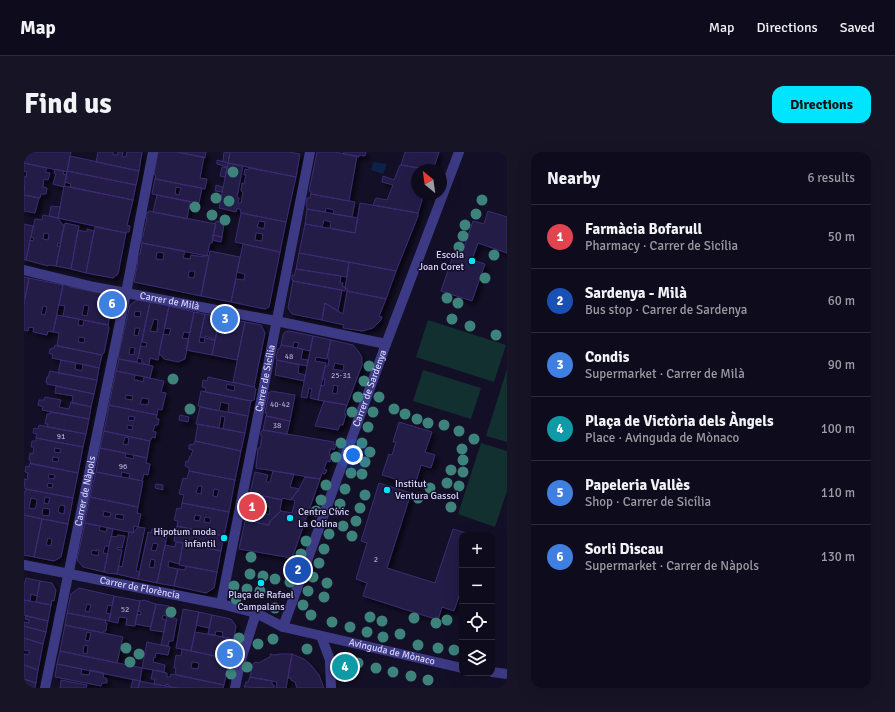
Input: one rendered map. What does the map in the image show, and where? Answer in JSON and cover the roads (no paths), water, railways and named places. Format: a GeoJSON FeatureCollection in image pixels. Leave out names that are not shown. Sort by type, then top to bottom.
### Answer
{"type":"FeatureCollection","features":[{"type":"Feature","properties":{"kind":"street","name":"Carrer de Nàpols"},"geometry":{"type":"LineString","coordinates":[[44,688],[126,293],[153,152]]}},
{"type":"Feature","properties":{"kind":"street","name":"Carrer de Sicília"},"geometry":{"type":"LineString","coordinates":[[221,604],[310,152]]}},
{"type":"Feature","properties":{"kind":"street","name":"Carrer de Sardenya"},"geometry":{"type":"LineString","coordinates":[[283,627],[386,344],[459,152]]}},
{"type":"Feature","properties":{"kind":"street","name":"Carrer de Milà"},"geometry":{"type":"LineString","coordinates":[[24,270],[126,293],[276,321],[386,344]]}},
{"type":"Feature","properties":{"kind":"street","name":"Carrer de Florència"},"geometry":{"type":"LineString","coordinates":[[24,565],[221,604],[256,613]]}},
{"type":"Feature","properties":{"kind":"street","name":"Avinguda de Mònaco"},"geometry":{"type":"LineString","coordinates":[[256,613],[283,627],[459,667]]}},
{"type":"Feature","properties":{"kind":"street"},"geometry":{"type":"LineString","coordinates":[[235,688],[240,663],[256,613]]}},
{"type":"Feature","properties":{"kind":"street"},"geometry":{"type":"LineString","coordinates":[[321,636],[330,660],[331,688]]}},
{"type":"Feature","properties":{"kind":"street"},"geometry":{"type":"LineString","coordinates":[[495,672],[507,674]]}},
{"type":"Feature","properties":{"kind":"water"},"geometry":{"type":"Polygon","coordinates":[[[373,162],[387,164],[383,174],[371,170],[373,162]]]}},
{"type":"Feature","properties":{"kind":"place","name":"Escola Joan Coret"},"geometry":{"type":"Point","coordinates":[472,261]}},
{"type":"Feature","properties":{"kind":"place","name":"Sorli Discau"},"geometry":{"type":"Point","coordinates":[112,304]}},
{"type":"Feature","properties":{"kind":"place","name":"Condis"},"geometry":{"type":"Point","coordinates":[225,319]}},
{"type":"Feature","properties":{"kind":"place","name":"Institut Ventura Gassol"},"geometry":{"type":"Point","coordinates":[387,490]}},
{"type":"Feature","properties":{"kind":"place","name":"Farmàcia Bofarull"},"geometry":{"type":"Point","coordinates":[252,507]}},
{"type":"Feature","properties":{"kind":"place","name":"Centre Cívic La Colina"},"geometry":{"type":"Point","coordinates":[290,518]}},
{"type":"Feature","properties":{"kind":"place","name":"Hipotum moda infantil"},"geometry":{"type":"Point","coordinates":[224,538]}},
{"type":"Feature","properties":{"kind":"place","name":"Sardenya - Milà"},"geometry":{"type":"Point","coordinates":[298,570]}},
{"type":"Feature","properties":{"kind":"place","name":"Plaça de Rafael Campalans"},"geometry":{"type":"Point","coordinates":[261,583]}},
{"type":"Feature","properties":{"kind":"place","name":"Papeleria Vallès"},"geometry":{"type":"Point","coordinates":[230,654]}},
{"type":"Feature","properties":{"kind":"place","name":"Plaça de Victòria dels Àngels"},"geometry":{"type":"Point","coordinates":[345,667]}}]}
